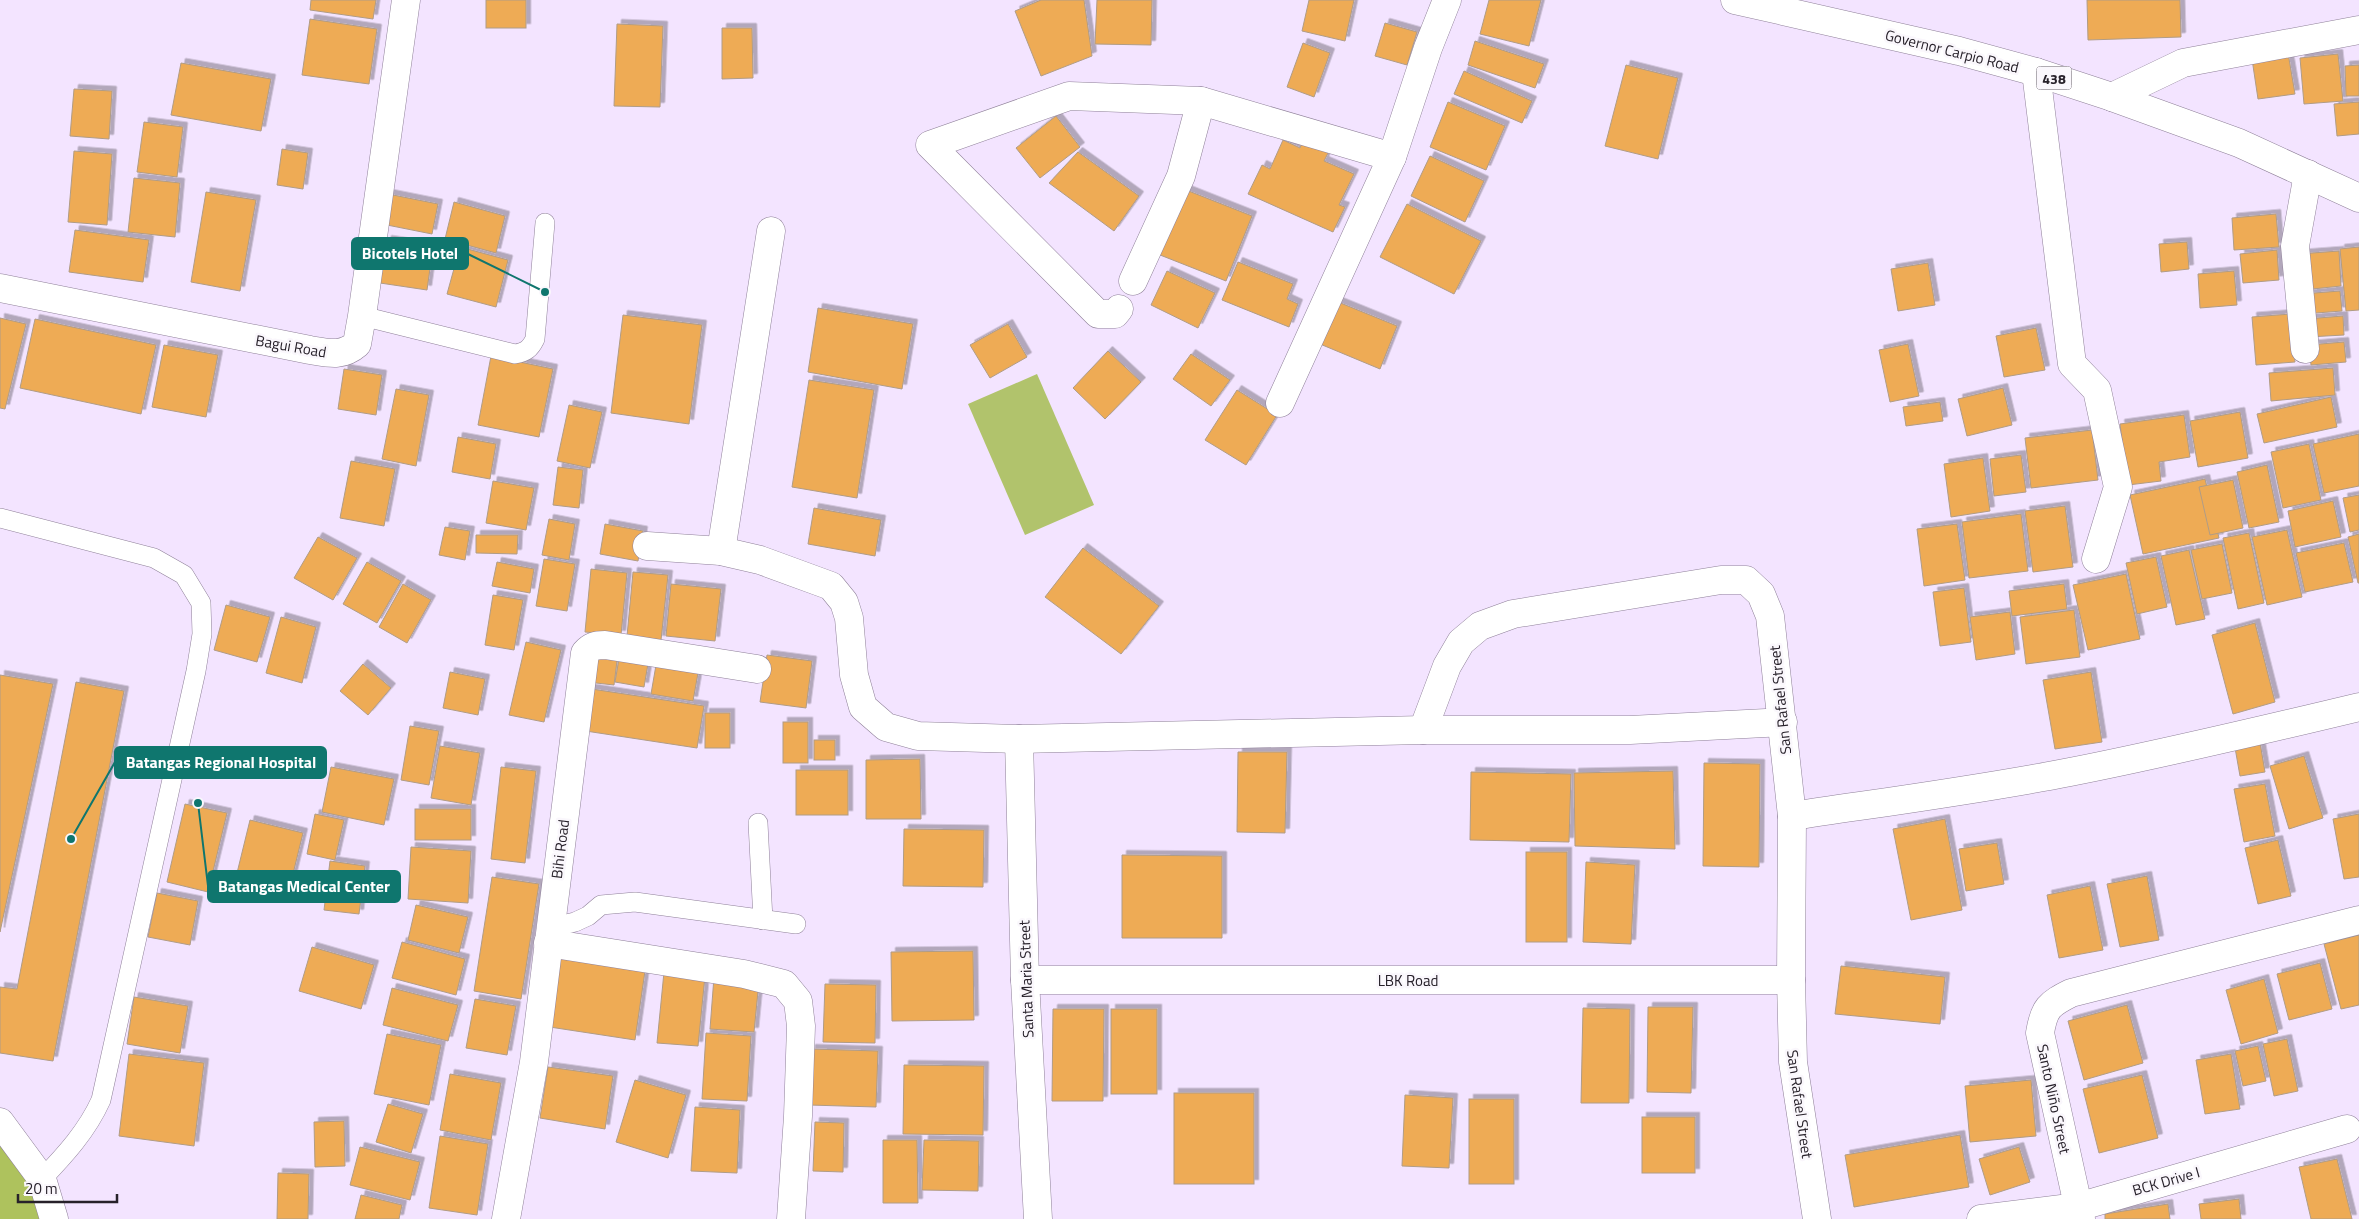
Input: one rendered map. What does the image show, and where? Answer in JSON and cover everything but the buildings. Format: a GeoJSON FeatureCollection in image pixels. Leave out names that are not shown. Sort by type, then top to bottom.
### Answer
{"type":"FeatureCollection","features":[{"type":"Feature","properties":{"kind":"street","name":"Bagui Road"},"geometry":{"type":"LineString","coordinates":[[0,288],[338,354],[349,351],[357,344],[362,316],[406,0]]}},
{"type":"Feature","properties":{"kind":"street"},"geometry":{"type":"LineString","coordinates":[[1280,403],[1392,157],[1428,48],[1448,0]]}},
{"type":"Feature","properties":{"kind":"street","name":"Governor Carpio Road"},"geometry":{"type":"LineString","coordinates":[[1735,0],[1959,51],[2036,72],[2239,143],[2359,198]]}},
{"type":"Feature","properties":{"kind":"street"},"geometry":{"type":"LineString","coordinates":[[2112,97],[2183,63],[2359,30]]}},
{"type":"Feature","properties":{"kind":"street"},"geometry":{"type":"LineString","coordinates":[[2036,72],[2072,364],[2097,390],[2118,487],[2096,559]]}},
{"type":"Feature","properties":{"kind":"street"},"geometry":{"type":"LineString","coordinates":[[1119,309],[1115,314],[1098,314],[930,145],[1069,96],[1201,101],[1392,157]]}},
{"type":"Feature","properties":{"kind":"street"},"geometry":{"type":"LineString","coordinates":[[1133,281],[1181,176],[1201,101]]}},
{"type":"Feature","properties":{"kind":"street"},"geometry":{"type":"LineString","coordinates":[[2305,350],[2295,246],[2308,174]]}},
{"type":"Feature","properties":{"kind":"street"},"geometry":{"type":"LineString","coordinates":[[721,551],[771,231]]}},
{"type":"Feature","properties":{"kind":"street"},"geometry":{"type":"LineString","coordinates":[[647,546],[721,551],[760,560],[832,586],[844,602],[849,618],[854,675],[863,707],[886,727],[918,736],[1019,739],[1423,730],[1630,730],[1783,722]]}},
{"type":"Feature","properties":{"kind":"street","name":"San Rafael Street"},"geometry":{"type":"LineString","coordinates":[[1423,730],[1447,666],[1461,642],[1480,626],[1513,614],[1721,580],[1746,580],[1761,594],[1770,616],[1792,816],[1791,980],[1793,1062],[1817,1219]]}},
{"type":"Feature","properties":{"kind":"street","name":"Bihi Road"},"geometry":{"type":"LineString","coordinates":[[506,1219],[534,1062],[585,653],[596,645],[605,645],[757,669]]}},
{"type":"Feature","properties":{"kind":"street"},"geometry":{"type":"LineString","coordinates":[[1792,816],[1966,790],[2068,772],[2162,753],[2359,707]]}},
{"type":"Feature","properties":{"kind":"street","name":"Santa Maria Street"},"geometry":{"type":"LineString","coordinates":[[1019,739],[1025,980],[1038,1219]]}},
{"type":"Feature","properties":{"kind":"street","name":"Santo Niño Street"},"geometry":{"type":"LineString","coordinates":[[2079,1213],[2040,1033],[2043,1013],[2055,1001],[2071,993],[2359,920]]}},
{"type":"Feature","properties":{"kind":"street"},"geometry":{"type":"LineString","coordinates":[[549,936],[744,974],[784,984],[798,1001],[801,1026],[792,1216]]}},
{"type":"Feature","properties":{"kind":"street","name":"LBK Road"},"geometry":{"type":"LineString","coordinates":[[1025,980],[1791,980]]}},
{"type":"Feature","properties":{"kind":"street"},"geometry":{"type":"LineString","coordinates":[[0,1122],[42,1179],[54,1219]]}},
{"type":"Feature","properties":{"kind":"street","name":"BCK Drive I"},"geometry":{"type":"LineString","coordinates":[[1982,1219],[2079,1213],[2347,1129]]}},
{"type":"Feature","properties":{"kind":"lane"},"geometry":{"type":"LineString","coordinates":[[362,316],[515,354],[524,353],[531,347],[535,339],[545,223]]}},
{"type":"Feature","properties":{"kind":"lane"},"geometry":{"type":"LineString","coordinates":[[0,518],[154,558],[184,575],[201,603],[202,634],[196,671],[101,1100],[91,1123],[68,1152],[42,1179]]}},
{"type":"Feature","properties":{"kind":"lane"},"geometry":{"type":"LineString","coordinates":[[758,823],[763,920]]}},
{"type":"Feature","properties":{"kind":"lane"},"geometry":{"type":"LineString","coordinates":[[549,936],[588,916],[601,905],[614,902],[634,902],[796,924]]}},
{"type":"Feature","properties":{"kind":"green space"},"geometry":{"type":"Polygon","coordinates":[[[1037,374],[1094,505],[1025,535],[968,404],[1037,374]]]}},
{"type":"Feature","properties":{"kind":"green space"},"geometry":{"type":"Polygon","coordinates":[[[0,1133],[15,1150],[44,1219],[0,1219],[0,1133]]]}},
{"type":"Feature","properties":{"kind":"place","name":"Bicotels Hotel"},"geometry":{"type":"Point","coordinates":[545,292]}},
{"type":"Feature","properties":{"kind":"place","name":"Batangas Medical Center"},"geometry":{"type":"Point","coordinates":[198,803]}},
{"type":"Feature","properties":{"kind":"place","name":"Batangas Regional Hospital"},"geometry":{"type":"Point","coordinates":[71,839]}}]}
